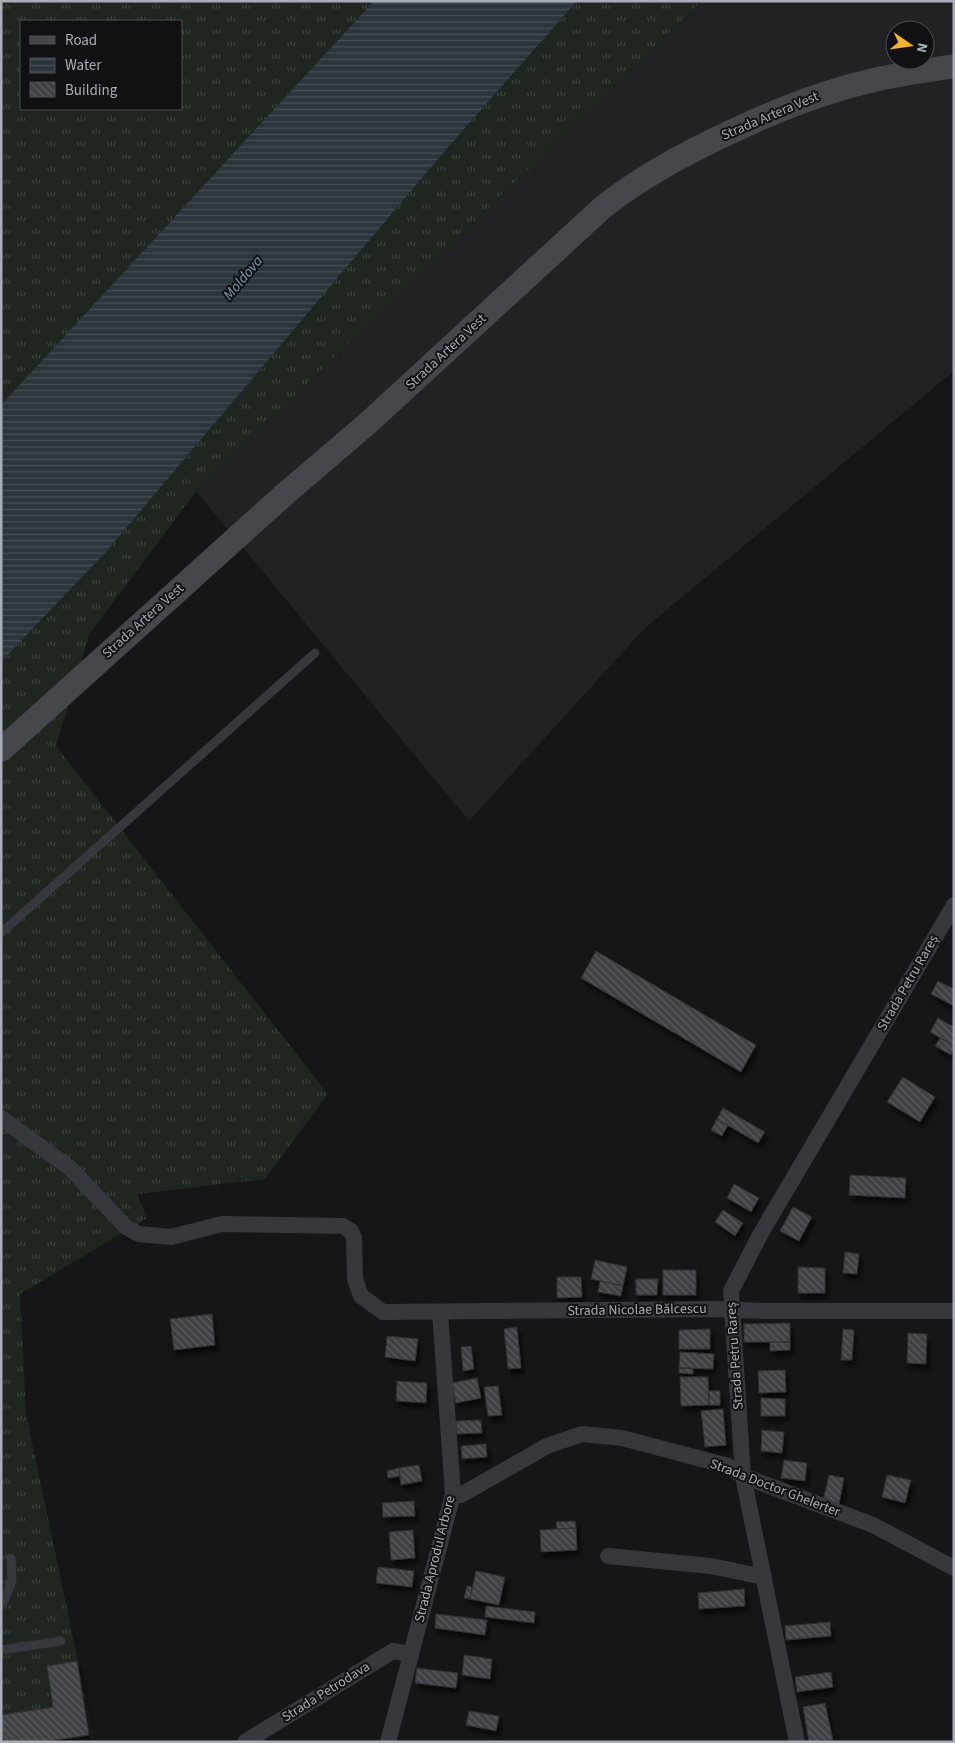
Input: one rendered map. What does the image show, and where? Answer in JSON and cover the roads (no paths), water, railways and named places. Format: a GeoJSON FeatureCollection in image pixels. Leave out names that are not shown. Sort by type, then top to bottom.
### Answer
{"type":"FeatureCollection","features":[{"type":"Feature","properties":{"kind":"main road","name":"Strada Artera Vest"},"geometry":{"type":"LineString","coordinates":[[1,750],[285,494],[368,423],[602,208],[628,187],[700,146],[769,114],[830,92],[873,80],[954,66]]}},
{"type":"Feature","properties":{"kind":"street","name":"Strada Petru Rareș"},"geometry":{"type":"LineString","coordinates":[[797,1742],[743,1476],[731,1291],[760,1235],[954,905]]}},
{"type":"Feature","properties":{"kind":"street","name":"Strada Nicolae Bălcescu"},"geometry":{"type":"LineString","coordinates":[[1,1118],[70,1168],[126,1227],[139,1234],[171,1237],[222,1224],[343,1226],[351,1231],[354,1238],[355,1279],[361,1296],[383,1312],[954,1311]]}},
{"type":"Feature","properties":{"kind":"street","name":"Strada Aprodul Arbore"},"geometry":{"type":"LineString","coordinates":[[388,1742],[453,1494],[440,1312]]}},
{"type":"Feature","properties":{"kind":"street","name":"Strada Doctor Ghelerter"},"geometry":{"type":"LineString","coordinates":[[453,1494],[461,1495],[547,1446],[582,1434],[622,1438],[728,1466],[743,1476],[873,1525],[954,1568]]}},
{"type":"Feature","properties":{"kind":"street"},"geometry":{"type":"LineString","coordinates":[[608,1556],[711,1566],[764,1577]]}},
{"type":"Feature","properties":{"kind":"street","name":"Strada Petrodava"},"geometry":{"type":"LineString","coordinates":[[245,1742],[393,1651],[410,1654]]}},
{"type":"Feature","properties":{"kind":"lane"},"geometry":{"type":"LineString","coordinates":[[1,933],[315,653]]}},
{"type":"Feature","properties":{"kind":"lane"},"geometry":{"type":"LineString","coordinates":[[1,1602],[4,1601],[12,1581],[11,1558]]}},
{"type":"Feature","properties":{"kind":"lane"},"geometry":{"type":"LineString","coordinates":[[1,1650],[62,1641]]}},
{"type":"Feature","properties":{"kind":"water","name":"Moldova"},"geometry":{"type":"Polygon","coordinates":[[[374,1],[577,1],[444,152],[105,553],[1,662],[1,405],[374,1]]]}}]}
